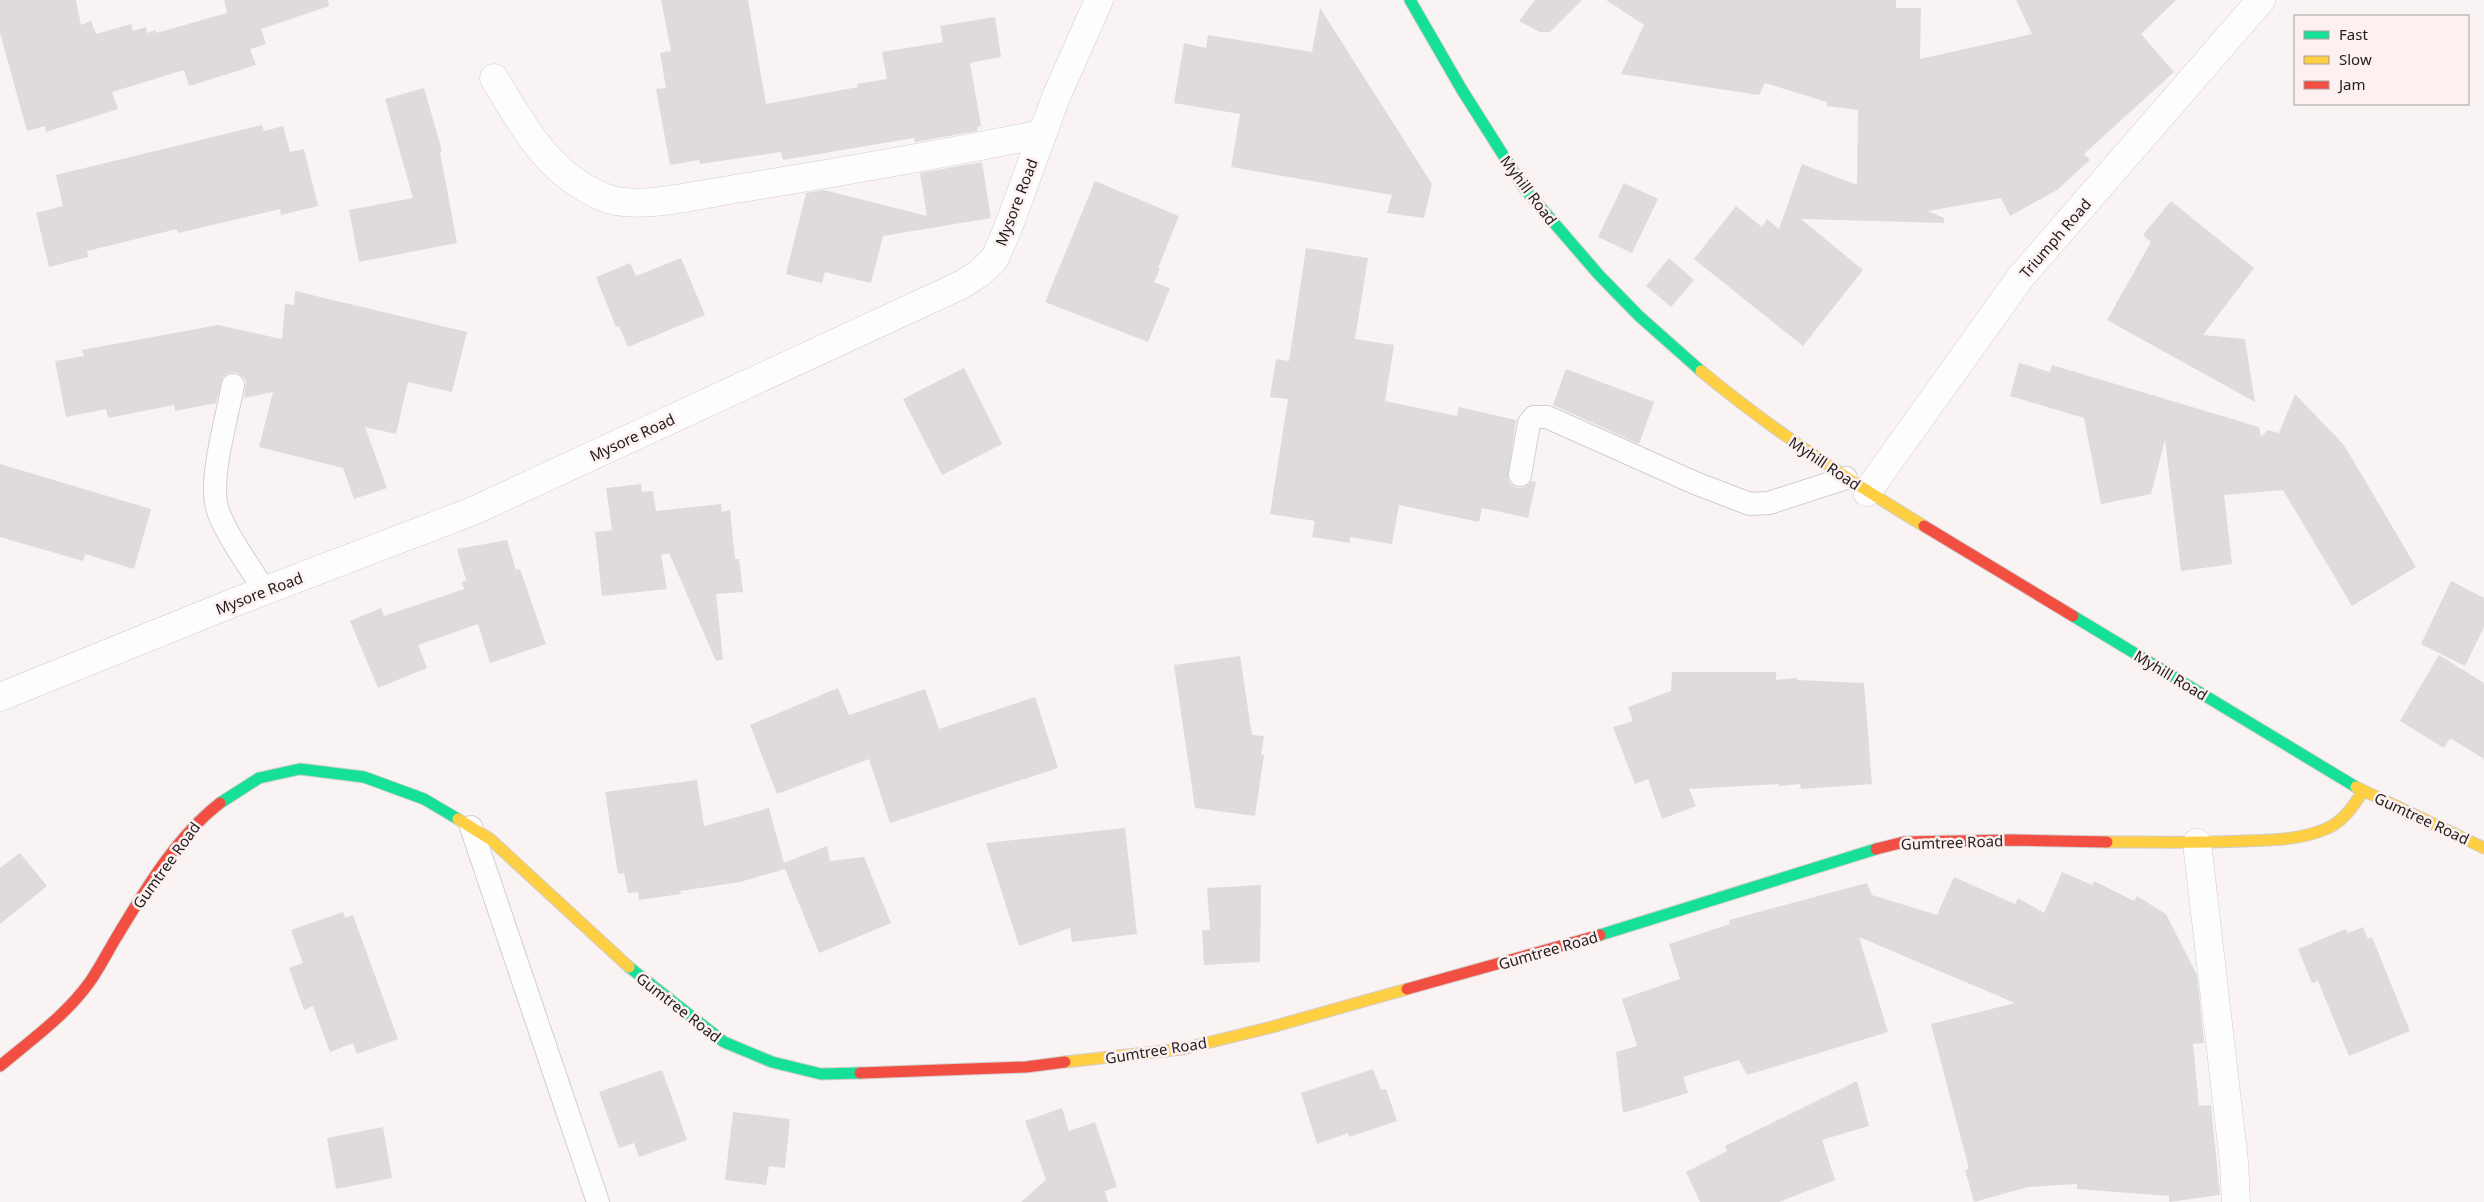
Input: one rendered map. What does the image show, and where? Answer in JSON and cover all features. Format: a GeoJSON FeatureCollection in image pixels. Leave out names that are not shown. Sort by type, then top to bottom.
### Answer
{"type":"FeatureCollection","features":[{"type":"Feature","properties":{"kind":"street","name":"Mysore Road"},"geometry":{"type":"LineString","coordinates":[[0,697],[264,590],[473,511],[961,285],[980,273],[995,258],[1056,96],[1099,0]]}},
{"type":"Feature","properties":{"kind":"street","name":"Myhill Road"},"geometry":{"type":"LineString","coordinates":[[1410,0],[1483,126],[1523,187],[1573,247],[1640,317],[1722,388],[1808,454],[1857,485],[2363,791]]}},
{"type":"Feature","properties":{"kind":"street","name":"Triumph Road"},"geometry":{"type":"LineString","coordinates":[[1857,485],[2020,278],[2261,0]]}},
{"type":"Feature","properties":{"kind":"street"},"geometry":{"type":"LineString","coordinates":[[494,78],[526,130],[554,166],[575,183],[605,198],[637,204],[835,172],[1042,134]]}},
{"type":"Feature","properties":{"kind":"street","name":"Gumtree Road"},"geometry":{"type":"LineString","coordinates":[[0,1066],[64,1013],[89,983],[131,913],[166,861],[197,821],[230,795],[259,778],[300,769],[364,777],[424,799],[490,839],[612,954],[724,1042],[772,1062],[821,1074],[1026,1067],[1182,1049],[1268,1028],[1608,933],[1869,850],[1904,842],[2012,840],[2197,843],[2288,839],[2311,834],[2331,826],[2348,813],[2363,791],[2484,848]]}},
{"type":"Feature","properties":{"kind":"street"},"geometry":{"type":"LineString","coordinates":[[2197,843],[2233,1152],[2236,1202]]}},
{"type":"Feature","properties":{"kind":"lane"},"geometry":{"type":"LineString","coordinates":[[233,386],[216,476],[216,504],[225,526],[264,590]]}},
{"type":"Feature","properties":{"kind":"lane"},"geometry":{"type":"LineString","coordinates":[[1520,474],[1529,423],[1534,417],[1547,416],[1695,483],[1750,504],[1857,485]]}},
{"type":"Feature","properties":{"kind":"lane"},"geometry":{"type":"LineString","coordinates":[[471,827],[598,1202]]}},
{"type":"Feature","properties":{"kind":"building"},"geometry":{"type":"Polygon","coordinates":[[[0,0],[76,0],[81,25],[91,21],[96,34],[131,24],[133,31],[146,27],[147,33],[156,30],[156,33],[227,13],[224,0],[328,0],[329,6],[261,29],[266,44],[250,49],[256,65],[189,86],[184,70],[112,92],[118,109],[46,132],[45,126],[27,131],[0,33],[0,0]]]}},
{"type":"Feature","properties":{"kind":"building"},"geometry":{"type":"Polygon","coordinates":[[[661,0],[748,0],[766,104],[858,87],[857,84],[887,79],[882,52],[943,42],[940,26],[995,17],[1001,57],[970,63],[981,126],[977,127],[977,131],[915,142],[914,138],[783,160],[781,152],[700,164],[699,160],[670,165],[656,89],[666,88],[660,53],[671,51],[661,0]]]}},
{"type":"Feature","properties":{"kind":"building"},"geometry":{"type":"Polygon","coordinates":[[[1535,0],[1582,0],[1550,32],[1540,32],[1519,21],[1535,0]]]}},
{"type":"Feature","properties":{"kind":"building"},"geometry":{"type":"Polygon","coordinates":[[[1606,0],[1896,0],[1896,8],[1921,8],[1920,59],[2032,34],[2016,0],[2176,0],[2141,34],[2174,72],[2084,154],[2090,160],[2057,190],[2010,216],[2001,198],[1928,211],[1944,218],[1944,223],[1801,219],[1863,270],[1803,346],[1694,259],[1736,206],[1762,227],[1767,219],[1779,229],[1802,164],[1857,185],[1858,110],[1827,106],[1827,102],[1765,83],[1759,95],[1621,74],[1644,25],[1606,0]]]}},
{"type":"Feature","properties":{"kind":"building"},"geometry":{"type":"Polygon","coordinates":[[[1320,8],[1432,184],[1424,218],[1387,213],[1392,195],[1231,167],[1240,114],[1174,103],[1184,43],[1206,48],[1208,35],[1312,52],[1320,8]]]}},
{"type":"Feature","properties":{"kind":"building"},"geometry":{"type":"Polygon","coordinates":[[[424,88],[442,151],[440,152],[457,243],[359,262],[349,210],[413,198],[385,99],[424,88]]]}},
{"type":"Feature","properties":{"kind":"building"},"geometry":{"type":"Polygon","coordinates":[[[262,125],[264,131],[283,126],[290,152],[304,149],[318,206],[281,215],[280,209],[178,233],[177,229],[87,251],[88,257],[49,267],[36,213],[63,206],[56,175],[262,125]]]}},
{"type":"Feature","properties":{"kind":"building"},"geometry":{"type":"Polygon","coordinates":[[[982,162],[991,218],[883,236],[871,283],[825,272],[822,283],[786,274],[806,193],[824,190],[927,216],[920,173],[982,162]]]}},
{"type":"Feature","properties":{"kind":"building"},"geometry":{"type":"Polygon","coordinates":[[[1095,181],[1179,216],[1154,282],[1170,288],[1148,342],[1045,302],[1095,181]]]}},
{"type":"Feature","properties":{"kind":"building"},"geometry":{"type":"Polygon","coordinates":[[[1624,183],[1658,199],[1632,253],[1598,237],[1624,183]]]}},
{"type":"Feature","properties":{"kind":"building"},"geometry":{"type":"Polygon","coordinates":[[[2171,201],[2254,268],[2203,335],[2245,339],[2255,402],[2107,320],[2151,242],[2143,235],[2171,201]]]}},
{"type":"Feature","properties":{"kind":"building"},"geometry":{"type":"Polygon","coordinates":[[[1306,248],[1368,258],[1355,339],[1394,345],[1385,401],[1457,416],[1459,407],[1516,420],[1508,479],[1511,485],[1518,488],[1525,487],[1531,481],[1536,482],[1528,518],[1482,508],[1479,522],[1399,505],[1392,544],[1350,537],[1350,543],[1312,537],[1315,521],[1270,514],[1288,399],[1270,397],[1276,359],[1289,361],[1306,248]]]}},
{"type":"Feature","properties":{"kind":"building"},"geometry":{"type":"Polygon","coordinates":[[[681,258],[705,315],[628,347],[619,326],[616,327],[596,277],[630,263],[636,276],[681,258]]]}},
{"type":"Feature","properties":{"kind":"building"},"geometry":{"type":"Polygon","coordinates":[[[1669,258],[1694,280],[1671,307],[1646,286],[1669,258]]]}},
{"type":"Feature","properties":{"kind":"building"},"geometry":{"type":"Polygon","coordinates":[[[295,291],[467,332],[452,392],[408,382],[396,434],[365,427],[387,488],[354,499],[343,468],[259,447],[273,392],[244,398],[246,381],[236,372],[228,373],[223,377],[216,403],[175,411],[174,405],[108,418],[106,409],[66,417],[55,361],[84,356],[82,350],[218,325],[282,339],[285,304],[294,305],[295,291]]]}},
{"type":"Feature","properties":{"kind":"building"},"geometry":{"type":"Polygon","coordinates":[[[2019,363],[2050,372],[2052,365],[2259,427],[2261,437],[2268,430],[2279,433],[2295,394],[2344,445],[2416,567],[2352,606],[2283,490],[2224,495],[2232,564],[2181,571],[2165,440],[2151,494],[2101,504],[2084,418],[2010,396],[2019,363]]]}},
{"type":"Feature","properties":{"kind":"building"},"geometry":{"type":"Polygon","coordinates":[[[964,368],[1002,444],[942,475],[903,399],[964,368]]]}},
{"type":"Feature","properties":{"kind":"building"},"geometry":{"type":"Polygon","coordinates":[[[1566,369],[1654,402],[1639,444],[1553,405],[1566,369]]]}},
{"type":"Feature","properties":{"kind":"building"},"geometry":{"type":"Polygon","coordinates":[[[0,464],[151,509],[134,569],[85,554],[83,561],[0,537],[0,464]]]}},
{"type":"Feature","properties":{"kind":"building"},"geometry":{"type":"Polygon","coordinates":[[[641,484],[642,492],[653,491],[656,511],[721,504],[722,512],[730,510],[735,559],[739,559],[743,592],[716,594],[723,659],[716,661],[669,553],[661,555],[667,589],[602,596],[595,532],[612,530],[606,488],[641,484]]]}},
{"type":"Feature","properties":{"kind":"building"},"geometry":{"type":"Polygon","coordinates":[[[507,540],[516,570],[520,569],[546,644],[490,663],[478,624],[418,645],[427,668],[378,688],[350,621],[381,608],[384,616],[464,589],[462,582],[466,580],[457,549],[507,540]]]}},
{"type":"Feature","properties":{"kind":"building"},"geometry":{"type":"Polygon","coordinates":[[[2451,581],[2484,598],[2484,627],[2465,666],[2421,644],[2451,581]]]}},
{"type":"Feature","properties":{"kind":"building"},"geometry":{"type":"Polygon","coordinates":[[[2439,655],[2484,683],[2484,759],[2450,738],[2444,748],[2400,721],[2439,655]]]}},
{"type":"Feature","properties":{"kind":"building"},"geometry":{"type":"Polygon","coordinates":[[[1240,656],[1252,735],[1264,736],[1261,755],[1264,755],[1255,816],[1195,808],[1174,665],[1240,656]]]}},
{"type":"Feature","properties":{"kind":"building"},"geometry":{"type":"Polygon","coordinates":[[[1672,672],[1776,672],[1776,680],[1797,678],[1797,680],[1864,683],[1872,784],[1801,789],[1800,784],[1779,786],[1779,784],[1689,789],[1696,806],[1662,819],[1648,779],[1635,784],[1613,727],[1633,721],[1628,707],[1671,691],[1672,672]]]}},
{"type":"Feature","properties":{"kind":"building"},"geometry":{"type":"Polygon","coordinates":[[[838,688],[849,715],[925,689],[939,729],[1035,697],[1058,768],[890,823],[869,759],[777,794],[750,725],[838,688]]]}},
{"type":"Feature","properties":{"kind":"building"},"geometry":{"type":"Polygon","coordinates":[[[697,780],[704,826],[769,808],[784,863],[827,846],[830,861],[864,857],[891,923],[819,953],[785,869],[740,882],[680,891],[681,894],[639,900],[638,892],[628,893],[624,873],[618,874],[605,792],[697,780]]]}},
{"type":"Feature","properties":{"kind":"building"},"geometry":{"type":"Polygon","coordinates":[[[1125,828],[1137,934],[1072,942],[1070,928],[1019,946],[986,843],[1125,828]]]}},
{"type":"Feature","properties":{"kind":"building"},"geometry":{"type":"Polygon","coordinates":[[[20,853],[47,886],[0,924],[0,868],[20,853]]]}},
{"type":"Feature","properties":{"kind":"building"},"geometry":{"type":"Polygon","coordinates":[[[2062,872],[2092,885],[2094,881],[2134,901],[2137,896],[2166,914],[2197,975],[2204,1043],[2193,1044],[2199,1106],[2211,1105],[2220,1195],[2169,1202],[2169,1196],[2077,1189],[2077,1184],[2028,1187],[1974,1202],[1965,1170],[1969,1169],[1931,1024],[2015,1003],[1859,937],[1888,1032],[1747,1075],[1739,1060],[1683,1077],[1688,1093],[1623,1113],[1616,1052],[1637,1046],[1622,999],[1680,979],[1669,944],[1730,924],[1729,920],[1867,883],[1872,895],[1937,915],[1954,877],[2015,904],[2018,898],[2044,913],[2062,872]]]}},
{"type":"Feature","properties":{"kind":"building"},"geometry":{"type":"Polygon","coordinates":[[[1261,885],[1260,962],[1204,965],[1202,930],[1210,930],[1207,888],[1261,885]]]}},
{"type":"Feature","properties":{"kind":"building"},"geometry":{"type":"Polygon","coordinates":[[[343,912],[345,918],[353,915],[398,1039],[357,1054],[353,1043],[330,1052],[313,1006],[304,1010],[289,968],[303,963],[291,930],[343,912]]]}},
{"type":"Feature","properties":{"kind":"building"},"geometry":{"type":"Polygon","coordinates":[[[2363,927],[2368,939],[2372,937],[2410,1031],[2349,1056],[2318,981],[2312,983],[2298,949],[2346,929],[2348,933],[2363,927]]]}},
{"type":"Feature","properties":{"kind":"building"},"geometry":{"type":"Polygon","coordinates":[[[1373,1069],[1381,1090],[1386,1089],[1397,1121],[1349,1137],[1348,1133],[1317,1144],[1301,1093],[1373,1069]]]}},
{"type":"Feature","properties":{"kind":"building"},"geometry":{"type":"Polygon","coordinates":[[[662,1070],[687,1140],[639,1157],[634,1143],[619,1148],[599,1092],[662,1070]]]}},
{"type":"Feature","properties":{"kind":"building"},"geometry":{"type":"Polygon","coordinates":[[[1857,1081],[1869,1126],[1822,1140],[1835,1180],[1779,1202],[1700,1202],[1686,1172],[1727,1151],[1725,1146],[1857,1081]]]}},
{"type":"Feature","properties":{"kind":"building"},"geometry":{"type":"Polygon","coordinates":[[[1062,1108],[1069,1131],[1095,1122],[1117,1187],[1105,1191],[1108,1202],[1021,1202],[1046,1180],[1025,1121],[1062,1108]]]}},
{"type":"Feature","properties":{"kind":"building"},"geometry":{"type":"Polygon","coordinates":[[[733,1112],[790,1119],[785,1168],[769,1166],[766,1185],[725,1180],[733,1112]]]}},
{"type":"Feature","properties":{"kind":"building"},"geometry":{"type":"Polygon","coordinates":[[[383,1127],[392,1178],[336,1189],[327,1138],[383,1127]]]}},
{"type":"Feature","properties":{"kind":"traffic: fast"},"geometry":{"type":"LineString","coordinates":[[1410,0],[1462,90],[1524,188],[1599,275],[1639,316],[1701,371]]}},
{"type":"Feature","properties":{"kind":"traffic: fast"},"geometry":{"type":"LineString","coordinates":[[2073,616],[2356,787]]}},
{"type":"Feature","properties":{"kind":"traffic: fast"},"geometry":{"type":"LineString","coordinates":[[220,803],[259,778],[300,769],[364,777],[424,799],[458,819]]}},
{"type":"Feature","properties":{"kind":"traffic: fast"},"geometry":{"type":"LineString","coordinates":[[1600,935],[1876,849]]}},
{"type":"Feature","properties":{"kind":"traffic: fast"},"geometry":{"type":"LineString","coordinates":[[629,967],[724,1042],[772,1062],[821,1074],[860,1073]]}},
{"type":"Feature","properties":{"kind":"traffic: slow"},"geometry":{"type":"LineString","coordinates":[[1701,371],[1754,413],[1810,453],[1924,526]]}},
{"type":"Feature","properties":{"kind":"traffic: slow"},"geometry":{"type":"LineString","coordinates":[[2356,787],[2484,848]]}},
{"type":"Feature","properties":{"kind":"traffic: slow"},"geometry":{"type":"LineString","coordinates":[[2107,842],[2227,842],[2299,837],[2309,835],[2335,824],[2349,811],[2363,791]]}},
{"type":"Feature","properties":{"kind":"traffic: slow"},"geometry":{"type":"LineString","coordinates":[[458,819],[490,839],[629,967]]}},
{"type":"Feature","properties":{"kind":"traffic: slow"},"geometry":{"type":"LineString","coordinates":[[1065,1062],[1182,1049],[1268,1028],[1407,989]]}},
{"type":"Feature","properties":{"kind":"traffic: jam"},"geometry":{"type":"LineString","coordinates":[[1924,526],[2073,616]]}},
{"type":"Feature","properties":{"kind":"traffic: jam"},"geometry":{"type":"LineString","coordinates":[[0,1066],[47,1027],[80,995],[138,902],[175,848],[220,803]]}},
{"type":"Feature","properties":{"kind":"traffic: jam"},"geometry":{"type":"LineString","coordinates":[[1876,849],[1904,842],[2012,840],[2107,842]]}},
{"type":"Feature","properties":{"kind":"traffic: jam"},"geometry":{"type":"LineString","coordinates":[[1407,989],[1600,935]]}},
{"type":"Feature","properties":{"kind":"traffic: jam"},"geometry":{"type":"LineString","coordinates":[[860,1073],[1026,1067],[1065,1062]]}}]}
